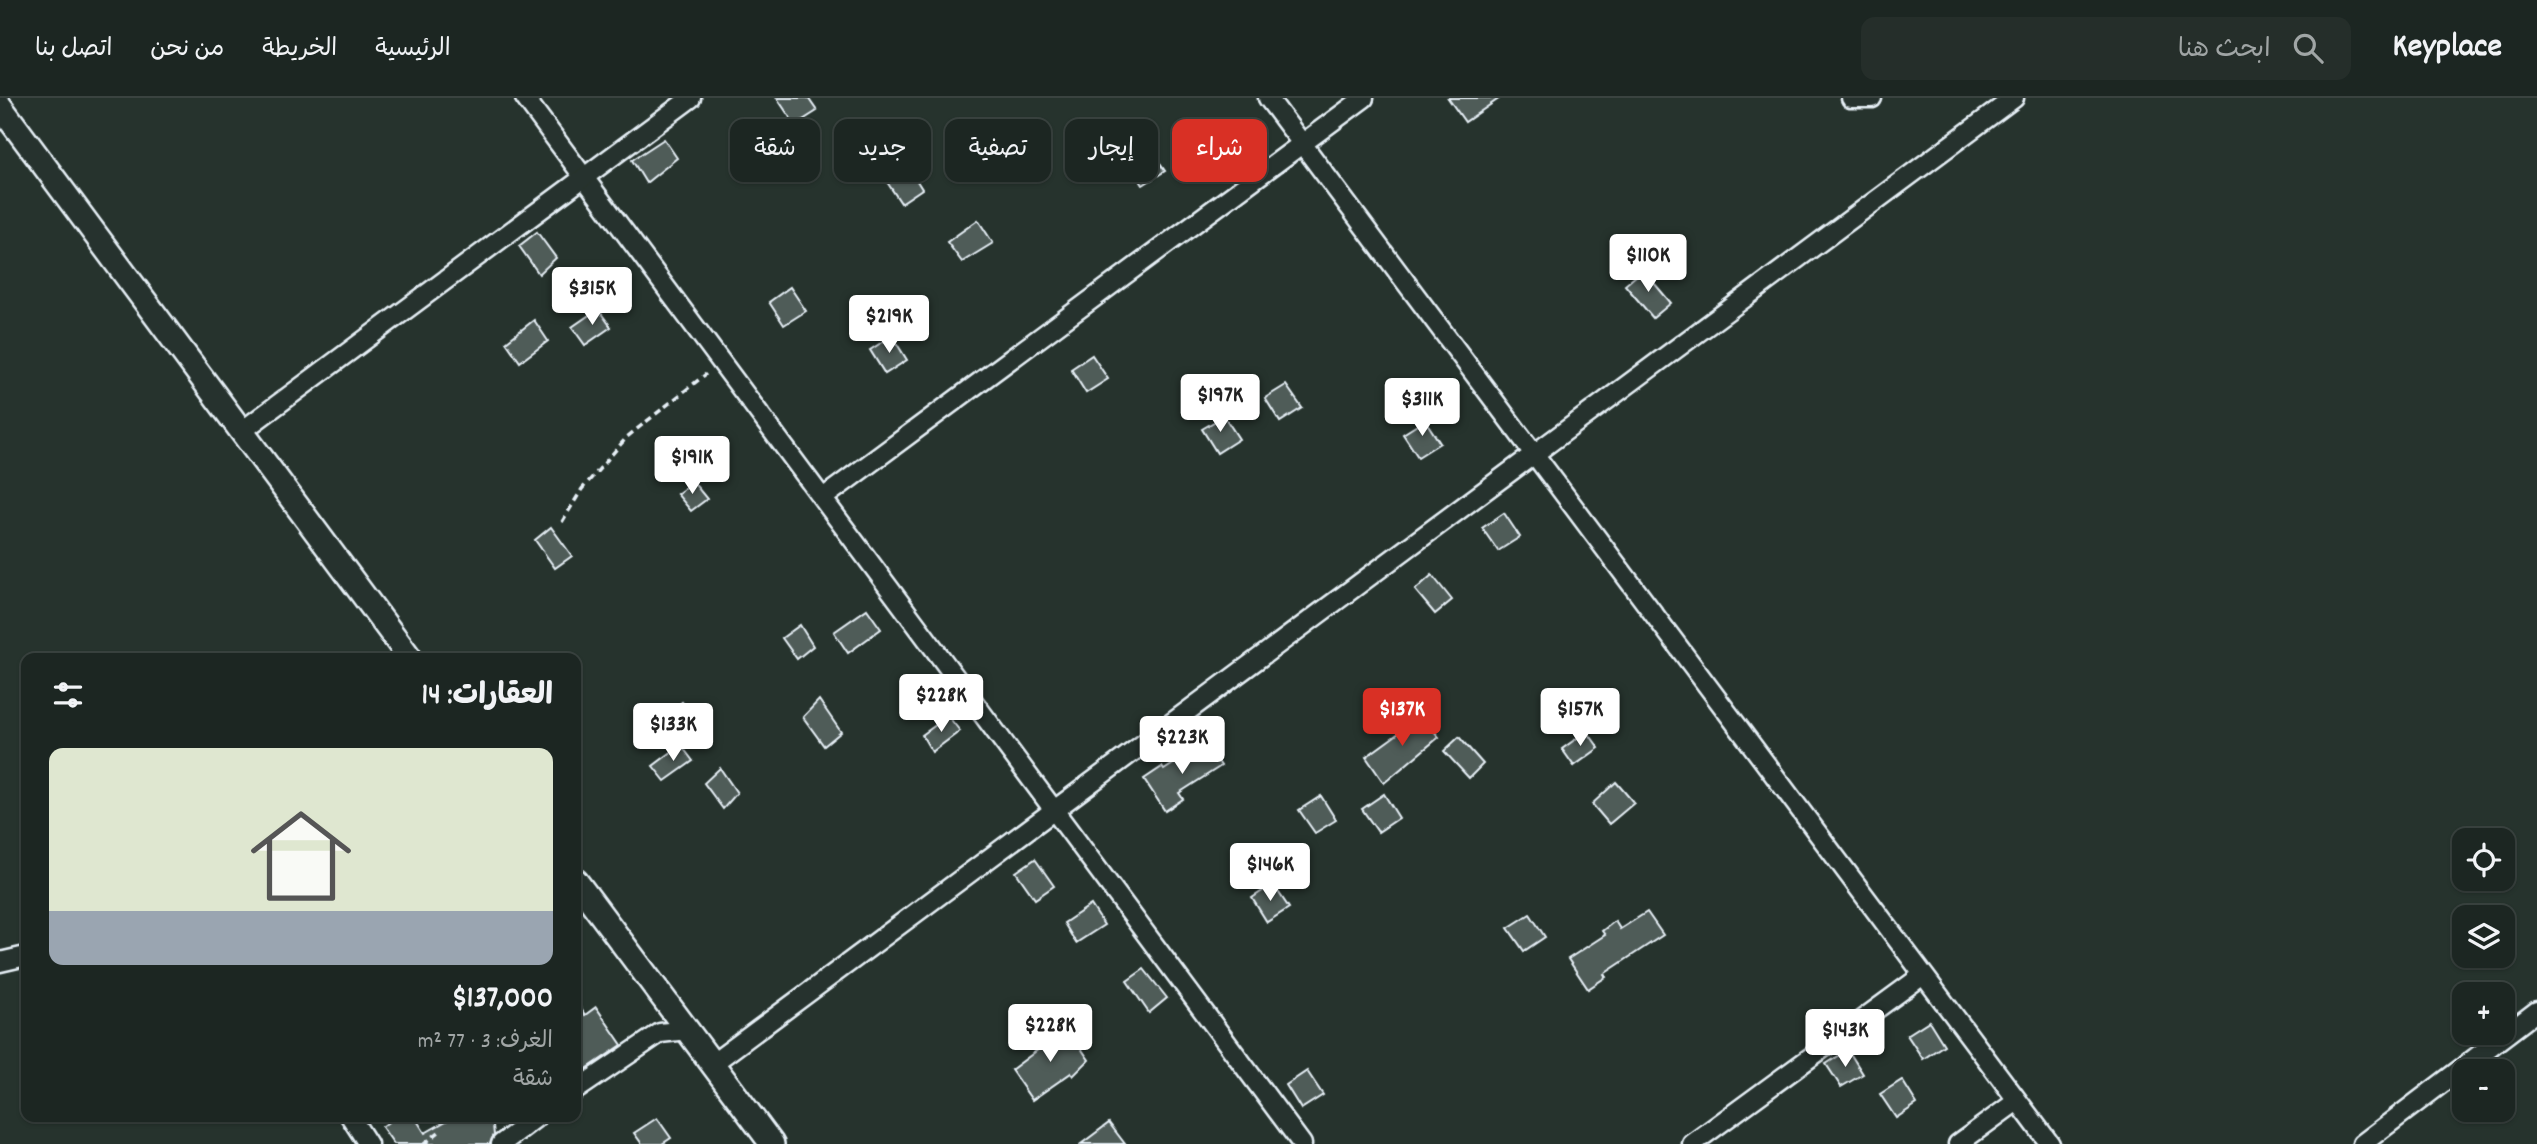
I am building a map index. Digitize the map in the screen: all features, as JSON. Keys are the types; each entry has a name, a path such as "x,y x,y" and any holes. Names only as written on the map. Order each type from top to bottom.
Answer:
{"street":[{"path":"526,98 1302,1144"},
{"path":"242,431 691,98"},
{"path":"1268,98 1532,455 2050,1144"},
{"path":"823,498 1364,98"},
{"path":"1851,98 1872,98"},
{"path":"712,1063 2014,98"},
{"path":"0,106 406,653"},
{"path":"581,888 772,1144"},
{"path":"0,962 21,957"},
{"path":"1692,1144 1923,975"},
{"path":"2362,1144 2537,1011"},
{"path":"581,1087 660,1033 687,1030"},
{"path":"1958,1144 2017,1101"},
{"path":"354,1122 368,1144"},
{"path":"500,1144 530,1122"}],"path":[{"path":"562,522 582,489 627,437 721,362"},
{"path":"424,1144 440,1131"}],"building":[{"path":"777,98 808,98 817,111 804,119 791,119"},
{"path":"1448,98 1500,98 1465,122"},
{"path":"664,139 677,158 646,183 632,160"},
{"path":"1158,161 1165,171 1158,175"},
{"path":"887,182 918,182 922,189 901,203"},
{"path":"978,220 993,243 962,262 947,242"},
{"path":"537,232 556,258 539,274 519,246"},
{"path":"1643,270 1671,303 1653,318 1625,285"},
{"path":"790,287 806,311 784,325 769,302"},
{"path":"598,309 611,327 585,345 572,327"},
{"path":"534,320 548,341 520,362 506,342"},
{"path":"892,336 907,360 885,374 870,350"},
{"path":"1092,355 1108,379 1086,393 1071,369"},
{"path":"1286,385 1302,408 1280,422 1265,398"},
{"path":"1224,416 1239,439 1217,453 1202,429"},
{"path":"1425,420 1440,443 1418,457 1403,434"},
{"path":"693,482 707,499 691,511 677,494"},
{"path":"1504,513 1520,537 1498,551 1482,528"},
{"path":"551,527 572,556 555,568 535,540"},
{"path":"1432,575 1452,600 1435,614 1415,590"},
{"path":"867,609 881,629 848,653 834,632"},
{"path":"800,625 813,646 797,659 782,638"},
{"path":"819,700 841,732 824,746 803,717"},
{"path":"682,702 697,720 691,724 692,728 681,736 666,715"},
{"path":"1419,713 1439,737 1384,783 1366,757 1403,730"},
{"path":"948,716 960,731 932,752 922,735"},
{"path":"1587,731 1599,748 1574,766 1562,749"},
{"path":"1459,737 1483,764 1469,778 1444,751"},
{"path":"1206,743 1221,766 1179,793 1183,799 1165,811 1144,779 1162,767 1164,770"},
{"path":"681,745 693,761 665,781 653,766"},
{"path":"720,768 737,793 723,809 704,783"},
{"path":"1616,782 1634,803 1609,824 1592,804"},
{"path":"1384,794 1399,818 1378,832 1362,809"},
{"path":"1321,796 1336,820 1315,833 1299,810"},
{"path":"1035,859 1054,886 1035,899 1016,872"},
{"path":"1273,884 1289,908 1267,922 1252,898"},
{"path":"1091,905 1104,925 1076,943 1064,923"},
{"path":"1647,912 1663,935 1604,974 1606,977 1588,989 1568,959 1605,935 1602,931 1615,921 1620,929"},
{"path":"1530,914 1545,937 1524,951 1508,928"},
{"path":"1144,969 1167,998 1149,1013 1127,981"},
{"path":"596,1007 622,1045 581,1073 581,1009 585,1015"},
{"path":"1929,1021 1944,1045 1923,1059 1907,1035"},
{"path":"1067,1028 1089,1060 1073,1076 1071,1073 1032,1100 1011,1070"},
{"path":"1848,1050 1863,1074 1841,1087 1826,1064"},
{"path":"1307,1071 1323,1095 1301,1109 1286,1085"},
{"path":"1902,1080 1917,1104 1896,1118 1880,1094"},
{"path":"657,1118 671,1138 662,1144 642,1144 634,1133"},
{"path":"388,1122 418,1122 425,1133 444,1122 493,1122 494,1135 490,1144 394,1144 382,1127"},
{"path":"1109,1123 1125,1144 1081,1144"}]}
